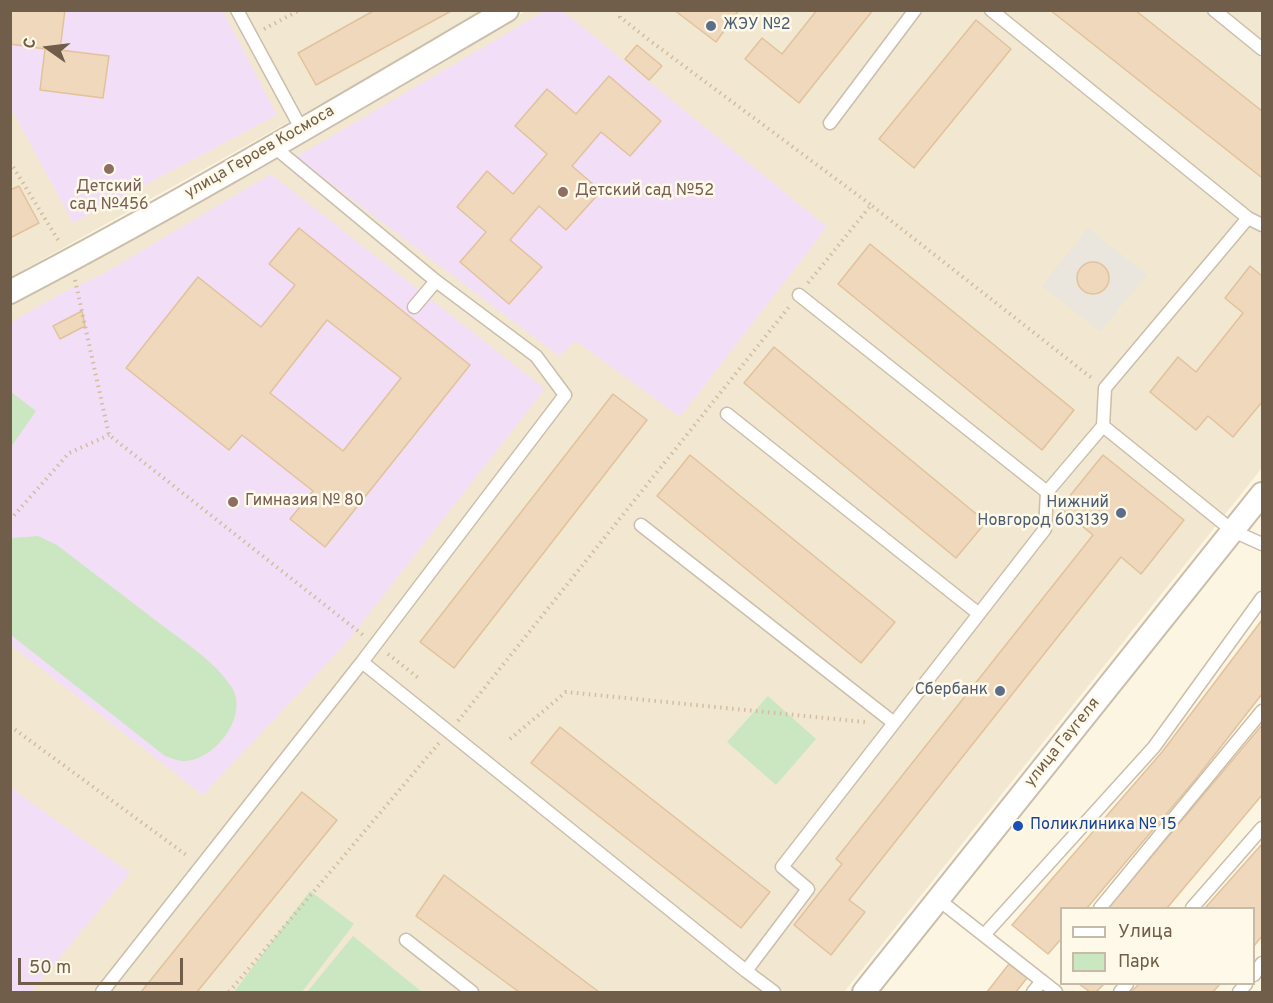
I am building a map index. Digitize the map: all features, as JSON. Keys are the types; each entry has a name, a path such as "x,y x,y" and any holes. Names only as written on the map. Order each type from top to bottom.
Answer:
{"street":[{"name":"улица Героев Космоса","path":"10,292 71,261 302,130 507,10"},
{"name":"улица Гаугеля","path":"864,993 1263,494"}],"lane":[{"path":"237,10 302,130"},
{"path":"830,123 915,10"},
{"path":"991,10 1248,218 1262,225"},
{"path":"1214,10 1263,49"},
{"path":"102,993 362,662 565,395 536,356 436,281 273,146"},
{"path":"746,971 808,889 782,867 1045,529 1047,492 1103,426 1105,388 1248,218"},
{"path":"414,307 436,281"},
{"path":"799,295 1047,492"},
{"path":"727,414 979,614"},
{"path":"1103,426 1233,531 1263,544"},
{"path":"641,525 894,723"},
{"path":"984,935 1154,747 1263,598"},
{"path":"362,662 774,993"},
{"path":"1102,907 1263,711"},
{"path":"1194,907 1263,828"},
{"path":"939,900 1056,993"},
{"path":"406,940 472,993"},
{"path":"1033,993 1042,981"}],"path":[{"path":"250,36 300,10"},
{"path":"620,10 620,17 649,40 871,205"},
{"path":"10,162 71,261 109,435 421,680"},
{"path":"10,520 69,453 109,435"},
{"path":"510,739 566,692 894,723"},
{"path":"10,726 201,866"}],"shaded area":[{"name":"Детский сад №456","path":"10,11 223,11 277,115 73,223 11,108"},
{"name":"Детский сад №456","path":"11,11 487,11 11,277"},
{"path":"526,11 1262,11 1262,468 844,992 11,992 10,301"},
{"name":"Детский сад №52","path":"545,11 563,11 827,227 680,417 576,341 559,356 296,157"},
{"name":"Гимназия № 80","path":"271,174 545,389 346,643 203,795 11,645 10,323 64,292 101,275"},
{"path":"1088,228 1147,275 1100,331 1042,286"},
{"path":"11,788 130,873 31,992 11,992"}],"green space":[{"path":"11,392 36,411 11,447"},
{"path":"38,536 57,545 200,653 224,677 236,697 236,709 227,733 209,752 187,761 165,756 11,635 11,538"},
{"path":"768,696 816,739 776,785 727,742"},
{"path":"310,891 354,924 302,992 234,992"},
{"path":"353,936 422,992 307,992"}],"building":[{"path":"10,10 65,10 60,50 109,56 103,98 40,90 45,49 10,44"},
{"path":"375,10 453,10 316,85 298,53"},
{"name":"ЖЭУ №2","path":"674,10 739,10 716,42"},
{"path":"817,10 873,10 799,103 745,59 762,38 782,54"},
{"path":"1050,10 1135,10 1262,111 1261,177"},
{"path":"976,20 1011,49 914,168 879,139"},
{"path":"637,45 662,66 649,80 625,59"},
{"path":"609,76 661,121 630,156 601,132 572,166 601,191 566,230 539,206 510,240 542,267 509,304 460,262 486,232 457,207 487,171 513,194 547,154 515,126 547,89 576,114"},
{"path":"19,186 39,223 10,238 10,190"},
{"path":"299,228 470,365 325,547 290,519 313,491 242,435 229,450 126,368 198,277 261,327 295,285 269,264","holes":["327,320 401,378 343,451 270,393"]},
{"path":"870,244 1074,410 1042,450 838,284"},
{"path":"1093,262 1105,266 1109,278 1105,290 1093,294 1081,290 1077,278 1081,266"},
{"path":"1250,266 1262,276 1262,402 1233,437 1208,416 1196,430 1150,392 1178,357 1196,372 1243,313 1225,298"},
{"path":"82,311 85,326 60,339 53,326"},
{"path":"774,347 986,522 956,558 744,383"},
{"path":"613,394 647,420 454,668 420,642"},
{"path":"690,455 895,622 861,663 657,496"},
{"path":"1103,455 1184,520 1141,574 1121,557 849,900 865,912 831,955 794,925 842,864 836,859 1093,535 1060,508"},
{"path":"1262,620 1262,694 1195,780 1088,907 1060,907 1060,940 1048,954 1012,925 1162,752"},
{"path":"1262,725 1262,795 1168,907 1109,907"},
{"path":"560,727 770,892 741,928 531,763"},
{"path":"302,792 337,820 197,992 141,992"},
{"path":"1262,844 1262,936 1255,945 1255,907 1206,907"},
{"path":"444,875 599,992 519,992 416,916"},
{"path":"1009,964 1027,978 1016,992 987,992"},
{"path":"1080,985 1103,985 1096,992 1090,992"},
{"path":"1138,985 1219,985 1213,992 1131,992"}],"place":[{"name":"ЖЭУ №2","path":"711,26"},
{"name":"Детский сад №456","path":"109,169"},
{"name":"Детский сад №52","path":"563,192"},
{"name":"Гимназия № 80","path":"233,502"},
{"name":"Нижний Новгород 603139","path":"1121,513"},
{"name":"Сбербанк","path":"1000,691"},
{"name":"Поликлиника № 15","path":"1018,826"}]}
